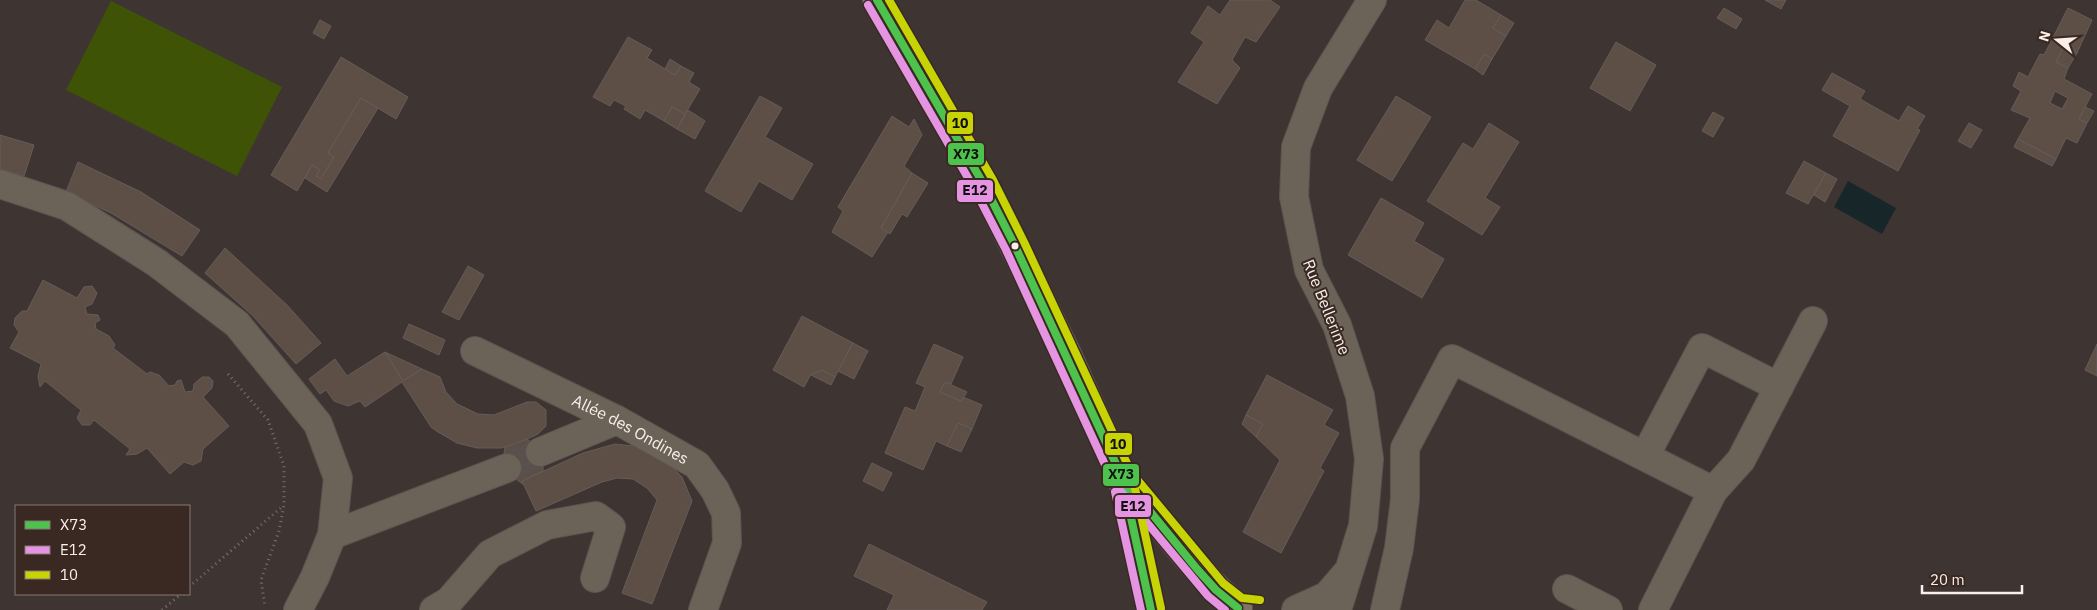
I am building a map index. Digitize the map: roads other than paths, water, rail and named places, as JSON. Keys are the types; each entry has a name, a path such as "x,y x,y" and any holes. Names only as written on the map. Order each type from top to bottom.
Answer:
{"main road":[{"path":"877,0 979,177 1015,246 1122,477 1151,610"},
{"path":"1122,477 1197,569 1216,590 1239,609"}],"street":[{"name":"Rue Bellerime","path":"1337,610 1363,526 1369,459 1360,396 1337,325 1309,270 1294,197 1296,146 1318,88 1372,0"},
{"path":"0,184 67,206 157,263 237,324 318,424 338,478 332,536 316,577 299,610"},
{"path":"1653,610 1713,491 1741,460 1813,322"},
{"path":"1645,456 1702,348 1779,387"},
{"name":"Allée des Ondines","path":"476,351 617,420 697,465 715,490 726,513 727,544 703,610"},
{"path":"1386,610 1399,548 1404,499 1405,448 1452,359 1713,491"},
{"path":"540,452 617,420"},
{"path":"332,536 507,468"},
{"path":"434,610 449,601 490,554 547,524 596,516 611,528 595,578"},
{"name":"Rue Bellerime","path":"1296,610 1327,596 1349,570"},
{"path":"1567,589 1608,610"}],"tunnel":[{"path":"507,468 540,452"}]}
